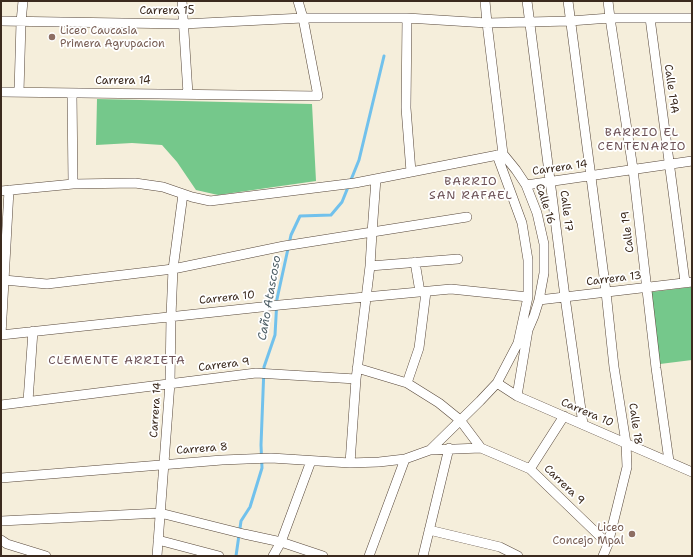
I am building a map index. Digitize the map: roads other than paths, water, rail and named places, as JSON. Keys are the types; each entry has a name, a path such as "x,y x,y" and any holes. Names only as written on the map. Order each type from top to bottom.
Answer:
{"street":[{"path":"19,92 23,1"},
{"path":"182,1 188,94"},
{"path":"298,1 303,18"},
{"path":"430,450 497,383 518,343 528,297 528,260 522,223 500,155 485,1"},
{"name":"Calle 17","path":"527,1 565,297 584,424"},
{"name":"Calle 18","path":"568,1 606,292 614,367 626,443 627,467 608,544 603,556"},
{"name":"Calle 19","path":"608,1 633,169 669,462"},
{"name":"Carrera 15","path":"1,21 183,24 303,18 407,18 487,23 570,21 610,18 692,18"},
{"name":"Carrera 14","path":"1,92 318,96 303,18"},
{"path":"407,18 406,108 411,172"},
{"name":"Calle 19A","path":"650,18 669,164 689,282"},
{"path":"72,93 73,184"},
{"path":"1,335 4,280 5,190 73,184 135,183 163,187 192,197 210,201 350,184 500,155"},
{"name":"Calle 16","path":"500,155 516,170 526,184 537,213 544,244 544,274 539,300 528,330 517,396"},
{"name":"Carrera 14","path":"526,184 692,161"},
{"path":"350,463 356,379 370,266 376,179"},
{"name":"Carrera 14","path":"157,556 170,383 173,269 184,194"},
{"path":"4,280 47,284 173,269 288,246 467,217"},
{"path":"370,266 458,259"},
{"path":"407,383 419,348 423,292 415,262"},
{"name":"Carrera 13","path":"539,300 689,282"},
{"name":"Carrera 10","path":"1,335 277,305 451,289 528,297"},
{"path":"28,401 34,331"},
{"name":"Carrera 9","path":"358,368 407,383 439,403 460,420 481,448 530,469 608,544"},
{"name":"Carrera 9","path":"1,405 256,373 356,379"},
{"name":"Carrera 10","path":"497,383 517,396 692,472"},
{"path":"530,469 564,416"},
{"path":"430,450 448,448 481,448"},
{"path":"423,556 448,448"},
{"name":"Carrera 8","path":"1,478 222,460 271,458 350,463 379,462 405,459 430,450"},
{"path":"369,556 405,459"},
{"path":"273,556 281,542 311,461"},
{"path":"1,521 160,513 281,542 312,555 323,556"},
{"path":"429,530 500,547 518,556"},
{"path":"1,540 7,544 46,556"},
{"path":"158,540 219,556"}],"waterway":[{"name":"Caño Atascoso","path":"236,556 241,521 250,507 262,468 261,445 264,367 275,335 277,299 291,235 300,216 331,215 342,202 359,160 384,56"}],"place":[{"name":"Liceo Caucasia Primera Agrupacion","path":"52,37"},
{"name":"Liceo Concejo Mpal","path":"632,534"}],"district":[{"name":"BARRIO EL CENTENARIO","path":"642,140"},
{"name":"BARRIO SAN RAFAEL","path":"471,189"},
{"name":"CLEMENTE ARRIETA","path":"117,361"}]}
